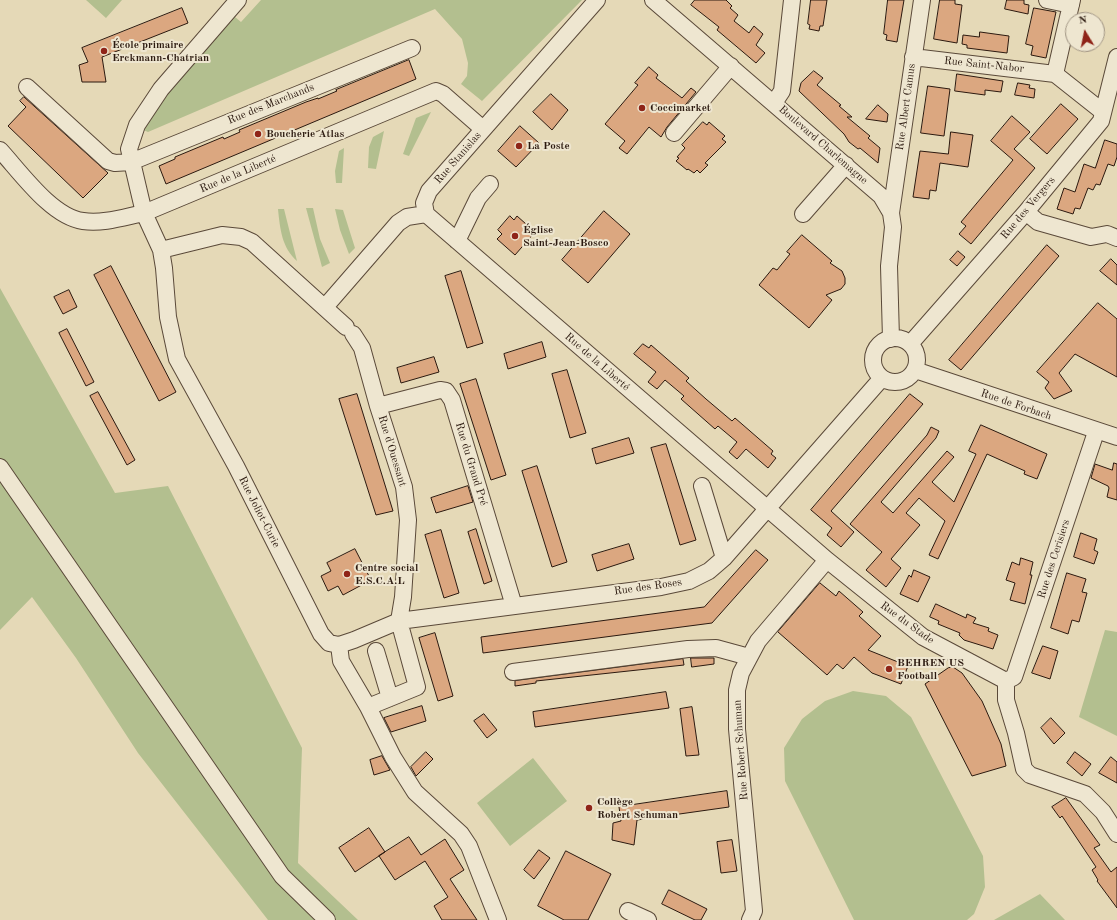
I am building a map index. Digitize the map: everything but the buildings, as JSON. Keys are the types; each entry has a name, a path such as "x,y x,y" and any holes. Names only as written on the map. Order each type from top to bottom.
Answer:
{"street":[{"name":"Rue Joliot-Curie","path":"238,0 180,65 143,114 130,142 129,149 131,162 144,213 161,250 168,317 177,358 236,466 322,634 330,643 339,645"},
{"name":"Rue Stanislas","path":"426,214 424,204 429,191 597,0"},
{"name":"Boulevard Charlemagne","path":"653,0 881,196 891,213 893,227 889,266 891,339"},
{"path":"774,103 782,91 792,0"},
{"name":"Rue Albert Camus","path":"891,213 922,0"},
{"path":"1047,0 1072,2 1055,74 1103,112"},
{"name":"Rue des Marchands","path":"131,162 412,48"},
{"name":"Rue Saint-Nabor","path":"913,57 1055,74"},
{"name":"Rue des Vergers","path":"910,344 1026,212 1101,121 1117,57"},
{"path":"674,133 731,66"},
{"path":"27,87 108,161 115,163 131,162"},
{"name":"Rue de la Liberté","path":"0,150 55,210 69,218 99,222 144,213 436,91 443,94 483,129"},
{"path":"803,214 846,165"},
{"path":"457,241 478,198 490,184"},
{"path":"1026,212 1038,222 1091,237 1107,234 1117,238"},
{"path":"325,307 398,223 407,217 426,214"},
{"name":"Rue de la Liberté","path":"426,214 769,509"},
{"name":"Rue d'Ouessant","path":"161,250 222,235 241,237 252,242 350,331 362,348 378,406 404,487 408,520 403,597 398,621"},
{"path":"891,339 902,339 910,344 916,354 917,362 915,370 909,377 902,381 892,382 882,378 876,370 874,358 876,351 882,343 891,339"},
{"name":"Rue de Forbach","path":"915,370 1096,432 1117,437"},
{"name":"Rue des Roses","path":"339,645 398,621 661,587 689,581 709,571 724,558 769,509 882,378"},
{"name":"Rue du Grand Pré","path":"378,406 440,390 446,391 452,400 514,606"},
{"name":"Rue des Cerisiers","path":"1006,681 1014,676 1096,432"},
{"path":"0,467 282,876 327,920"},
{"path":"702,486 724,558"},
{"name":"Rue du Stade","path":"769,509 826,560 923,637 1006,681"},
{"name":"Rue Robert Schuman","path":"750,920 754,911 736,708 737,690 742,673 758,641 826,560"},
{"path":"368,707 417,688 398,621"},
{"path":"339,645 341,660 368,707 393,757 414,792 461,834 469,846 498,920"},
{"path":"513,672 688,648 716,648 749,657"},
{"path":"376,651 390,698"},
{"path":"1006,681 1006,700 1016,733 1024,769 1030,775 1085,794 1103,812 1117,834"},
{"path":"628,911 648,920"}],"green space":[{"path":"86,0 122,0 106,18"},
{"path":"261,0 582,0 482,101 461,84 467,76 468,63 462,39 435,9 148,132 141,129 155,103 235,17 241,22"},
{"path":"431,112 409,156 403,154 416,118"},
{"path":"384,131 376,169 368,168 369,147 373,137"},
{"path":"344,148 342,183 336,183 335,171 339,151"},
{"path":"306,208 313,208 320,239 330,263 322,267"},
{"path":"278,209 284,209 297,261 288,250 283,238"},
{"path":"335,209 343,210 355,248 349,254 340,230"},
{"path":"0,288 115,493 168,486 302,748 298,863 358,920 268,920 138,753 76,658 32,597 0,630"},
{"path":"1105,630 1117,632 1117,736 1079,717"},
{"path":"853,691 886,696 911,717 983,856 985,887 974,914 967,920 854,920 785,781 784,748 802,719 825,701"},
{"path":"533,758 567,801 510,846 477,803"},
{"path":"1040,894 1065,920 994,920"}],"place":[{"name":"École primaire Erckmann-Chatrian","path":"104,51"},
{"name":"Coccimarket","path":"642,108"},
{"name":"Boucherie Atlas","path":"258,134"},
{"name":"La Poste","path":"519,146"},
{"name":"Église Saint-Jean-Bosco","path":"515,236"},
{"name":"Centre social E.S.C.A.L","path":"347,574"},
{"name":"BEHREN US Football","path":"889,669"},
{"name":"Collège Robert Schuman","path":"589,808"}]}
